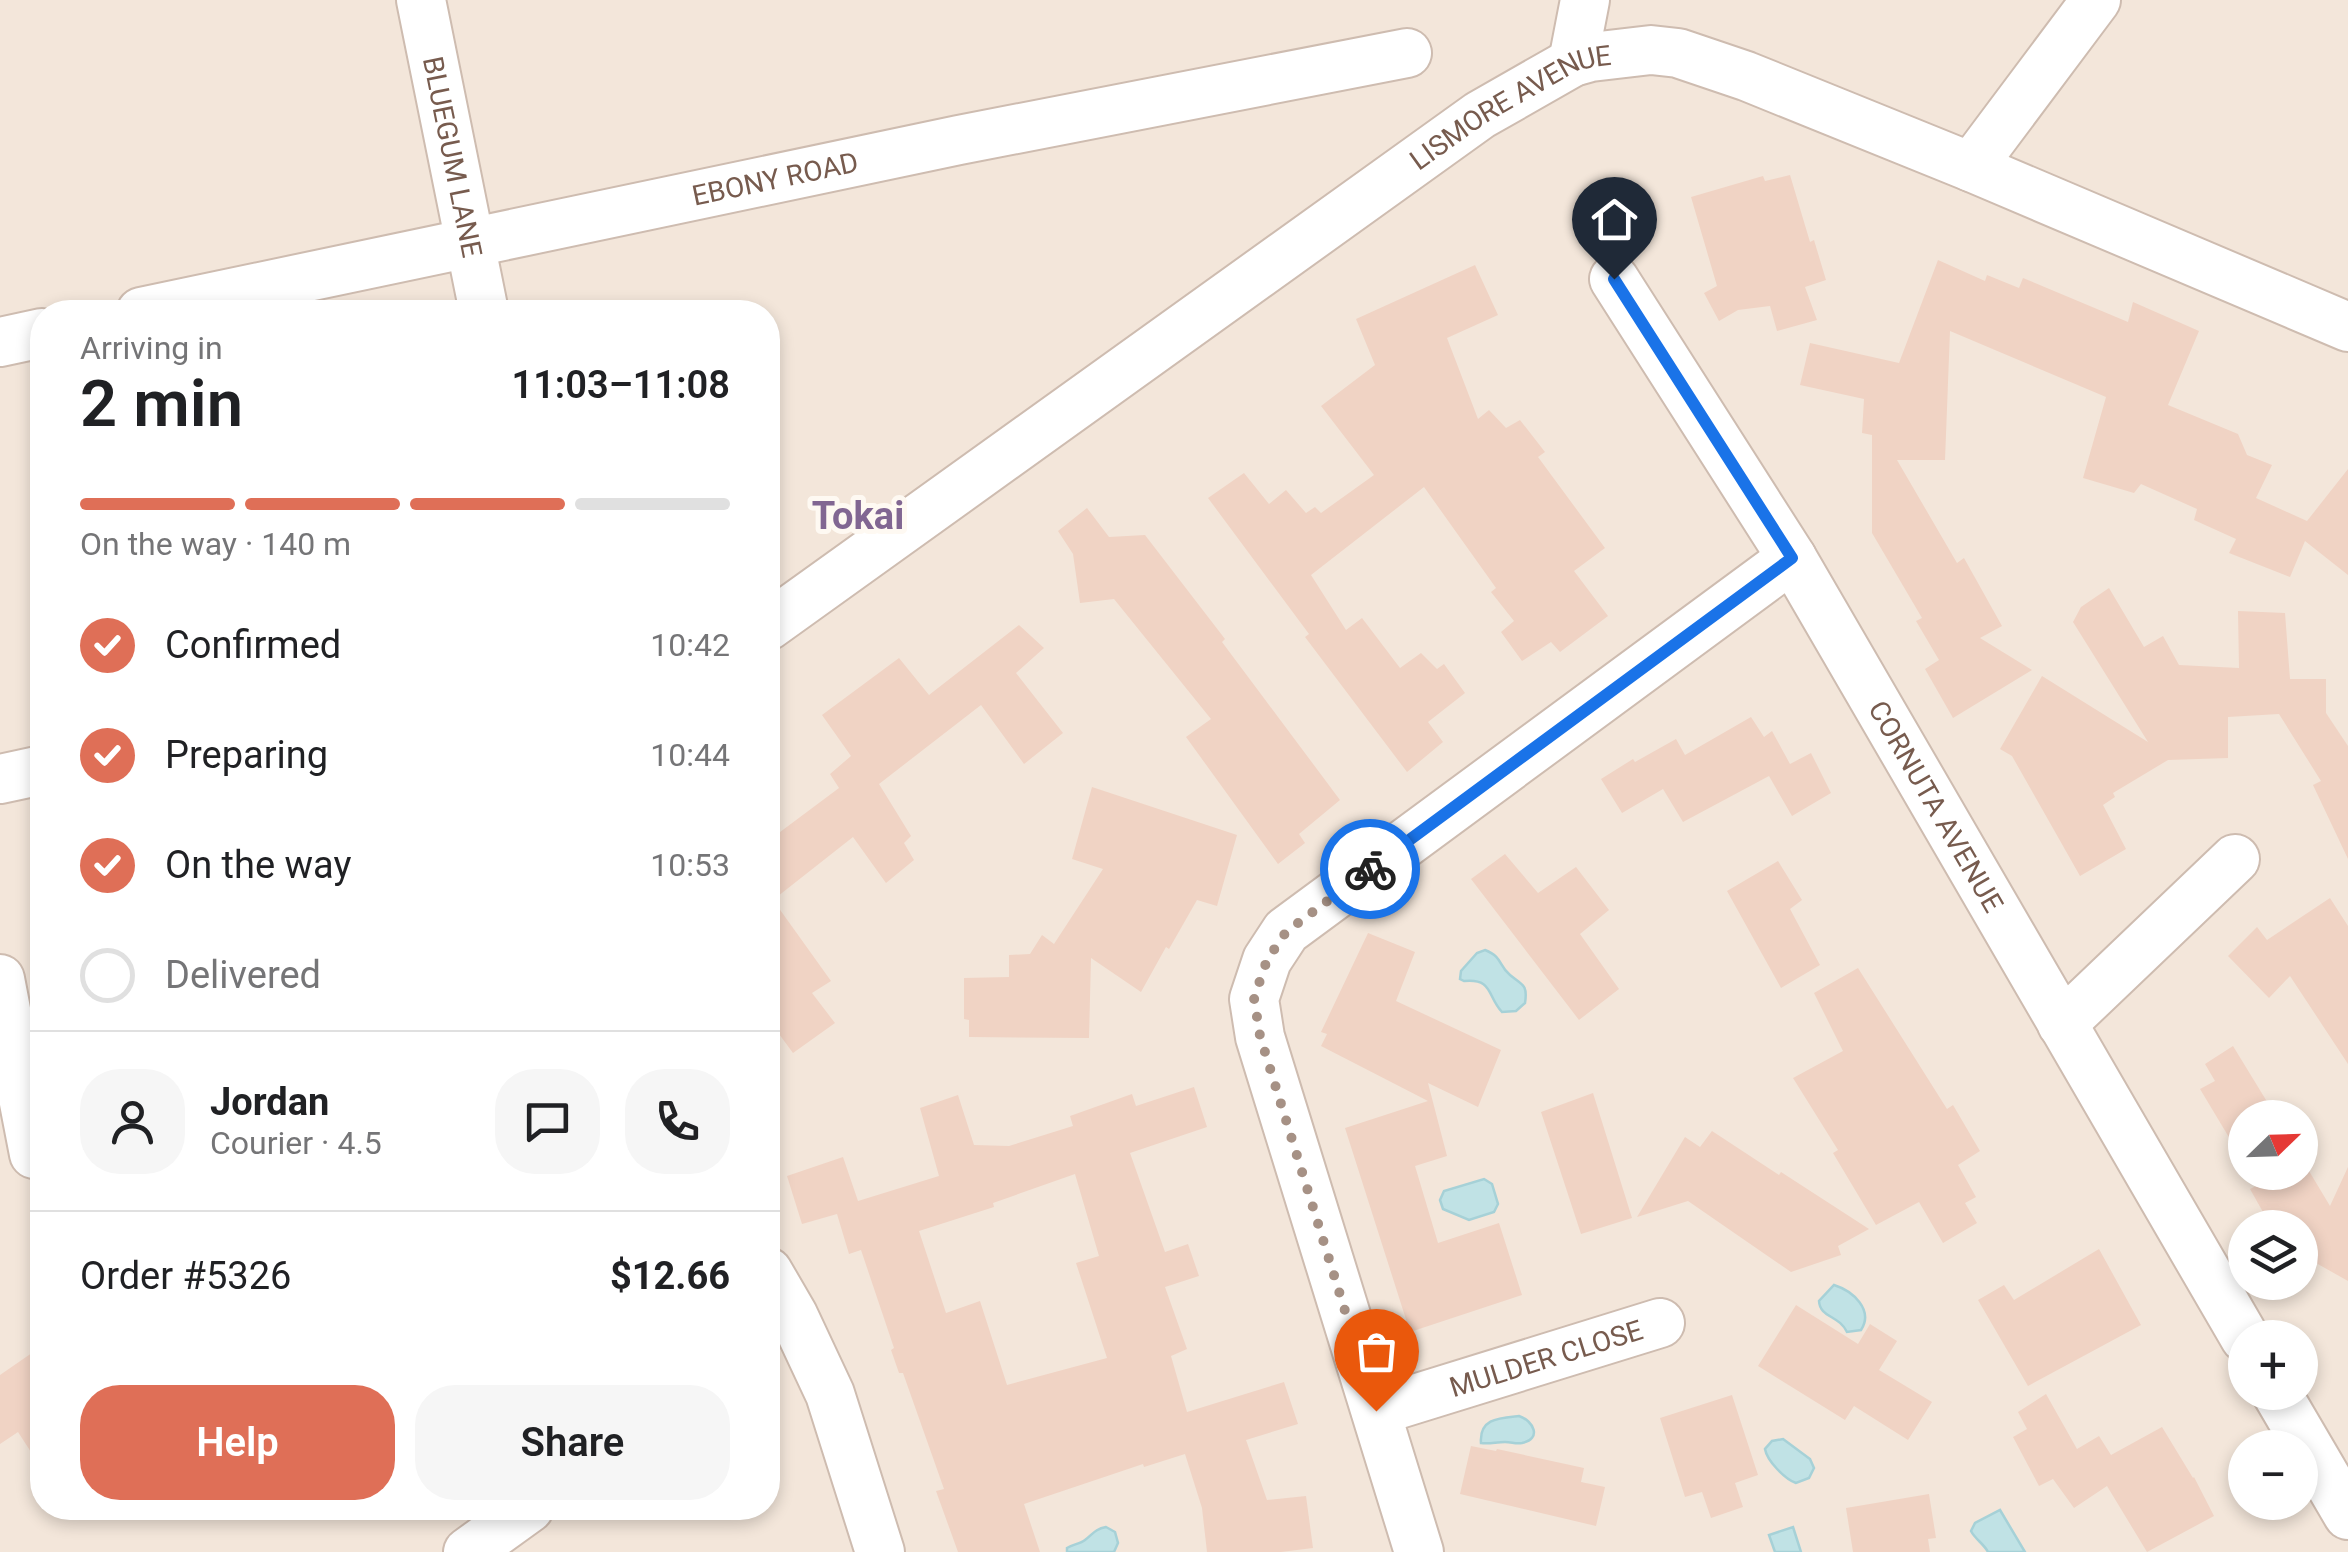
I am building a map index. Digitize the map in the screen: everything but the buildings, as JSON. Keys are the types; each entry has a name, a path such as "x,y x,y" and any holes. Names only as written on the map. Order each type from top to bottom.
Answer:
{"street":[{"name":"BLUEGUM LANE","path":"421,0 481,300"},
{"path":"1573,62 1585,0"},
{"path":"1970,167 2096,0"},
{"name":"LISMORE AVENUE","path":"780,617 1480,115 1573,62 1591,58 1651,50 1678,53 1746,76 2348,327"},
{"name":"EBONY ROAD","path":"199,300 959,140 1408,53"},
{"name":"CORNUTA AVENUE","path":"1614,279 1792,558 2235,1320"},
{"path":"0,342 30,336"},
{"path":"1419,1552 1260,1036 1254,998 1267,960 1286,932 1792,558"},
{"path":"0,779 30,773"},
{"path":"2062,1024 2234,860"},
{"path":"0,979 26,1161"},
{"name":"MULDER CLOSE","path":"1376,1411 1660,1323"},
{"path":"780,1325 830,1394 880,1552"},
{"path":"2286,1410 2348,1516"},
{"path":"468,1552 512,1520"}],"shaded area":[{"path":"0,0 2348,0 2348,1552 0,1552"}],"water":[{"path":"1485,950 1495,955 1525,988 1525,1003 1516,1011 1502,1012 1485,985 1460,979 1461,971 1477,953"},
{"path":"1484,1179 1492,1184 1498,1204 1494,1212 1469,1220 1443,1209 1440,1200 1444,1191"},
{"path":"1834,1285 1860,1302 1865,1315 1861,1330 1847,1332 1820,1307 1819,1301"},
{"path":"1519,1416 1534,1430 1528,1441 1481,1443 1487,1424"},
{"path":"1783,1439 1810,1459 1814,1468 1809,1478 1796,1483 1769,1459 1765,1449 1772,1441"},
{"path":"2000,1510 2025,1552 1988,1552 1971,1531 1975,1523"},
{"path":"1106,1527 1115,1532 1118,1543 1114,1552 1067,1552 1067,1548"},
{"path":"1793,1527 1801,1552 1775,1552 1769,1535"}],"way so far":[{"path":"1370,869 1286,932 1267,960 1254,998 1260,1036 1376,1411"}],"district":[{"name":"Tokai","path":"858,516"}],"route":[{"path":"1370,869 1792,558 1614,279"}]}
